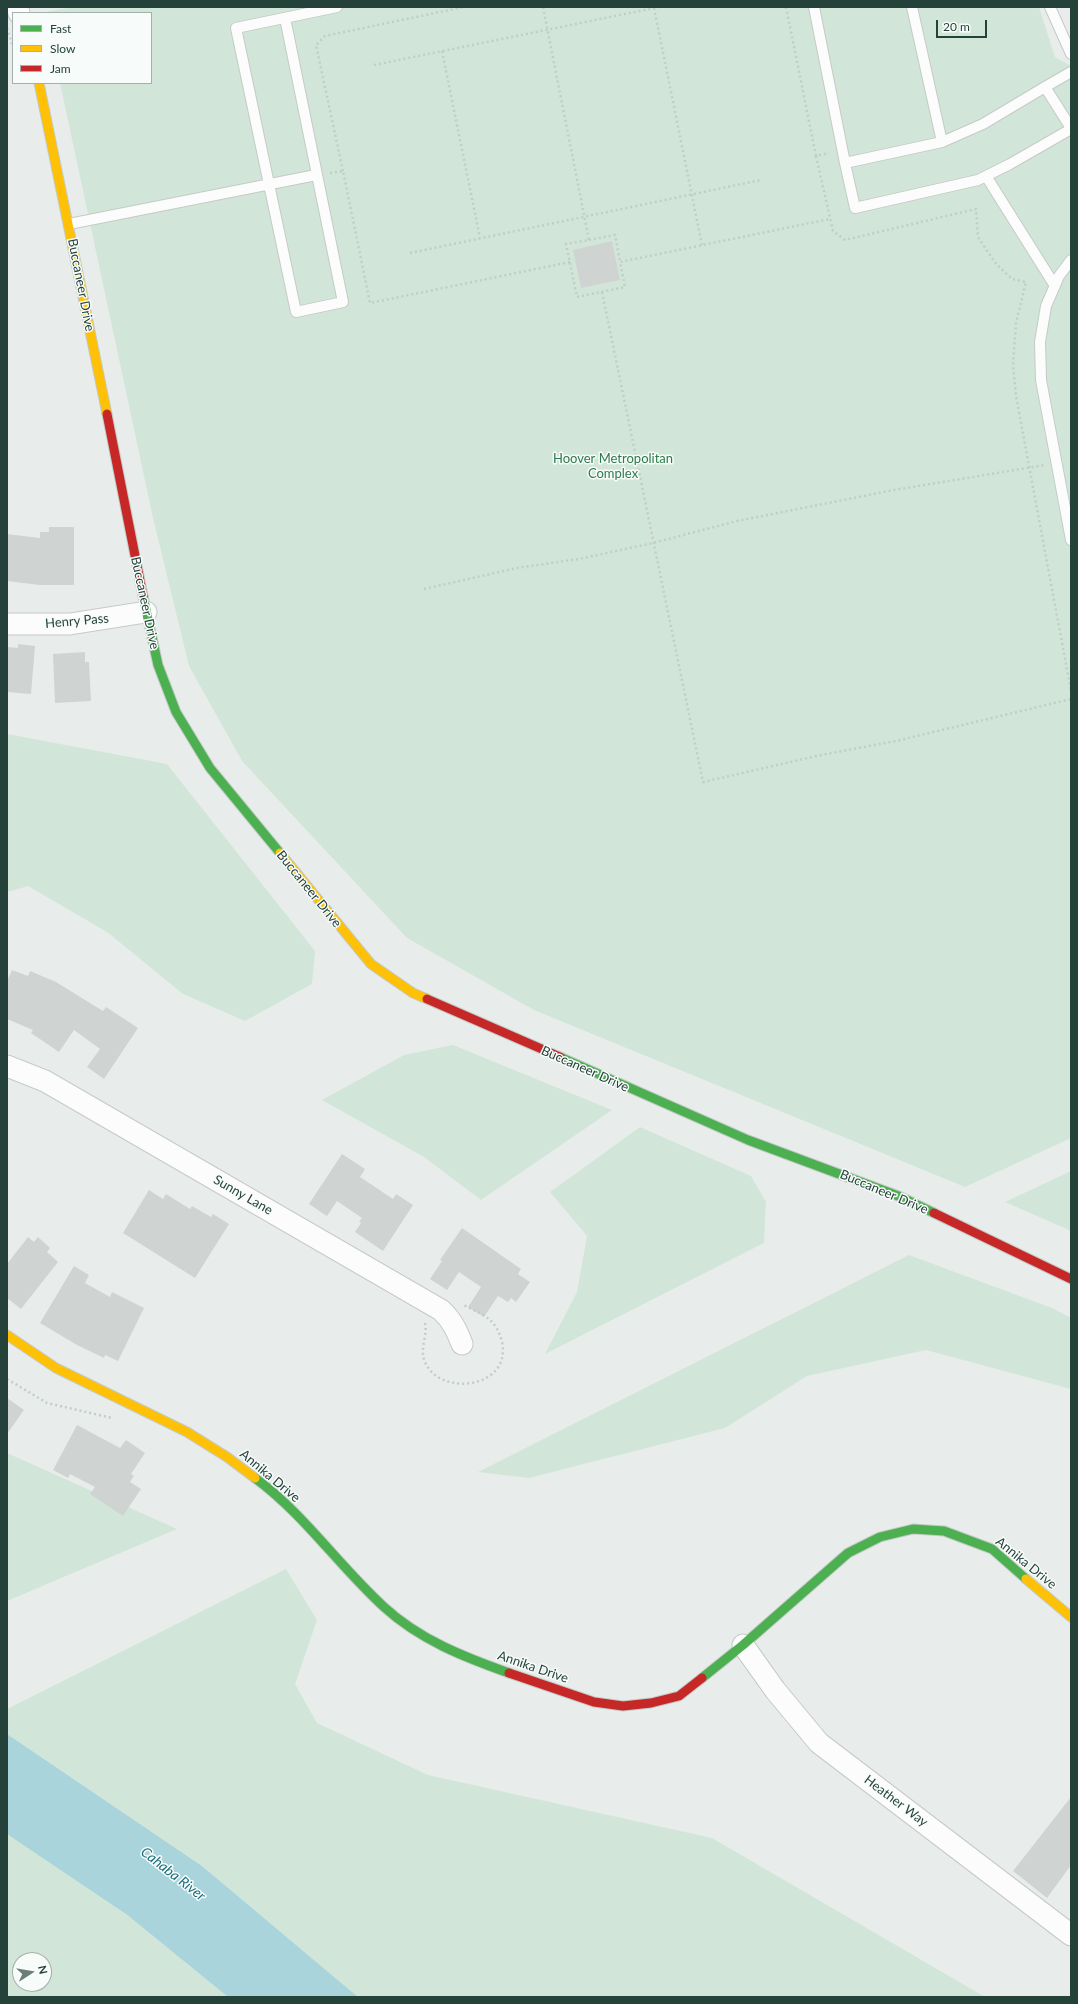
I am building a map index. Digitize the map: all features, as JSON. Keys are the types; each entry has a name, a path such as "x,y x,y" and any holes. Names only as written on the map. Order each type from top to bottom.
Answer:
{"street":[{"name":"Buccaneer Drive","path":"39,84 158,665 176,712 210,768 371,964 413,992 742,1137 901,1197 1071,1279"},
{"name":"Henry Pass","path":"7,624 70,624 146,612"},
{"name":"Sunny Lane","path":"7,1066 45,1081 441,1310 449,1317 456,1328 462,1344"},
{"name":"Annika Drive","path":"7,1334 56,1368 187,1432 227,1457 265,1485 304,1522 384,1607 424,1637 462,1656 594,1702 623,1706 651,1703 679,1696 743,1645 848,1553 880,1538 913,1528 944,1531 992,1549 1071,1617"},
{"name":"Heather Way","path":"743,1645 775,1690 819,1743 1071,1935"}],"lane":[{"path":"285,18 343,302 296,312 236,28 337,7"},
{"path":"814,7 855,208 978,180 1071,128 1045,87"},
{"path":"912,7 942,142"},
{"path":"1050,7 1071,54"},
{"path":"845,163 942,142 982,124 1071,72"},
{"path":"69,224 316,175"},
{"path":"986,176 1055,286"},
{"path":"1071,260 1059,276 1046,306 1040,342 1041,380 1071,540"}],"path":[{"path":"343,171 316,45 324,36 464,7"},
{"path":"543,7 589,240"},
{"path":"374,65 659,7"},
{"path":"786,7 832,231 845,240 976,209 978,237 996,264 1012,279 1026,282 1016,323 1014,364 1016,396 1071,691"},
{"path":"654,8 702,245"},
{"path":"7,26 12,44"},
{"path":"442,51 480,238"},
{"path":"816,156 842,150"},
{"path":"410,253 761,180"},
{"path":"620,262 830,219"},
{"path":"615,235 620,262 625,287 577,297 566,244 615,235"},
{"path":"602,292 703,782 821,755 896,741 1071,699"},
{"path":"424,589 517,568 579,559 653,543 745,519 894,490 1056,463"}],"green space":[{"name":"Hoover Metropolitan Complex","path":"74,7 1039,7 1055,57 1071,66 1071,1138 965,1187 534,1010 407,938 242,761 189,666 153,518 60,84 152,84 152,12 45,12"},
{"path":"7,734 167,764 315,951 312,984 245,1021 183,994 107,932 28,886 7,892"},
{"path":"453,1045 612,1110 481,1200 424,1157 322,1100 404,1055"},
{"path":"640,1127 751,1176 766,1202 764,1243 545,1354 577,1292 587,1236 550,1192"},
{"path":"1071,1171 1071,1231 1005,1202"},
{"path":"909,1255 1052,1308 1071,1318 1071,1389 926,1350 807,1376 725,1428 529,1478 478,1472"},
{"path":"7,1453 177,1529 7,1601"},
{"path":"286,1569 317,1620 295,1684 317,1723 428,1775 712,1838 985,1997 358,1997 202,1866 7,1734 7,1709"},
{"path":"7,1823 126,1914 228,1997 7,1997"}],"water":[{"name":"Cahaba River","path":"7,1734 202,1866 358,1997 228,1997 126,1914 7,1834"}],"building":[{"path":"612,241 620,280 581,288 573,250"},
{"path":"49,527 74,527 74,585 40,585 7,581 7,534 40,538 40,532 49,532"},
{"path":"18,644 35,646 31,694 7,692 7,647 18,648"},
{"path":"85,652 85,662 89,662 91,701 55,703 53,654"},
{"path":"12,970 28,976 30,971 56,982 103,1011 106,1007 138,1028 104,1079 87,1067 100,1049 74,1030 59,1052 31,1033 33,1030 7,1019 7,981"},
{"path":"342,1154 365,1169 360,1177 393,1199 396,1194 413,1205 383,1251 355,1232 361,1223 359,1222 362,1218 337,1201 327,1216 309,1204"},
{"path":"149,1190 163,1199 166,1194 190,1209 192,1206 211,1217 213,1214 229,1224 195,1278 123,1233"},
{"path":"462,1228 521,1269 518,1274 530,1282 516,1302 511,1298 508,1302 498,1296 484,1317 468,1307 481,1287 459,1272 447,1290 430,1279 442,1261 440,1260"},
{"path":"28,1237 34,1242 38,1237 50,1248 47,1252 58,1262 21,1309 7,1298 7,1264"},
{"path":"74,1266 89,1275 85,1283 110,1297 112,1292 144,1308 118,1361 105,1355 104,1358 77,1345 40,1323"},
{"path":"7,1398 24,1410 7,1434"},
{"path":"77,1425 120,1448 126,1440 145,1453 131,1474 134,1476 130,1482 141,1489 123,1516 90,1494 95,1487 70,1474 68,1478 53,1470"},
{"path":"1071,1797 1071,1865 1047,1898 1013,1871"}],"traffic: fast":[{"path":"143,596 158,665 176,712 210,768 280,853"},
{"path":"560,1057 748,1140 901,1197 934,1213"},
{"path":"255,1478 290,1508 352,1575 398,1619 412,1629 459,1654 509,1673"},
{"path":"702,1678 743,1645 848,1553 880,1537 913,1529 944,1531 992,1549 1026,1579"}],"traffic: slow":[{"path":"39,84 107,414"},
{"path":"280,853 371,964 413,993 427,999"},
{"path":"7,1335 56,1368 187,1432 227,1457 255,1478"},
{"path":"1026,1579 1071,1617"}],"traffic: jam":[{"path":"107,414 143,596"},
{"path":"427,999 560,1057"},
{"path":"934,1213 1071,1279"},
{"path":"509,1673 594,1702 623,1706 651,1703 679,1696 702,1678"}]}
